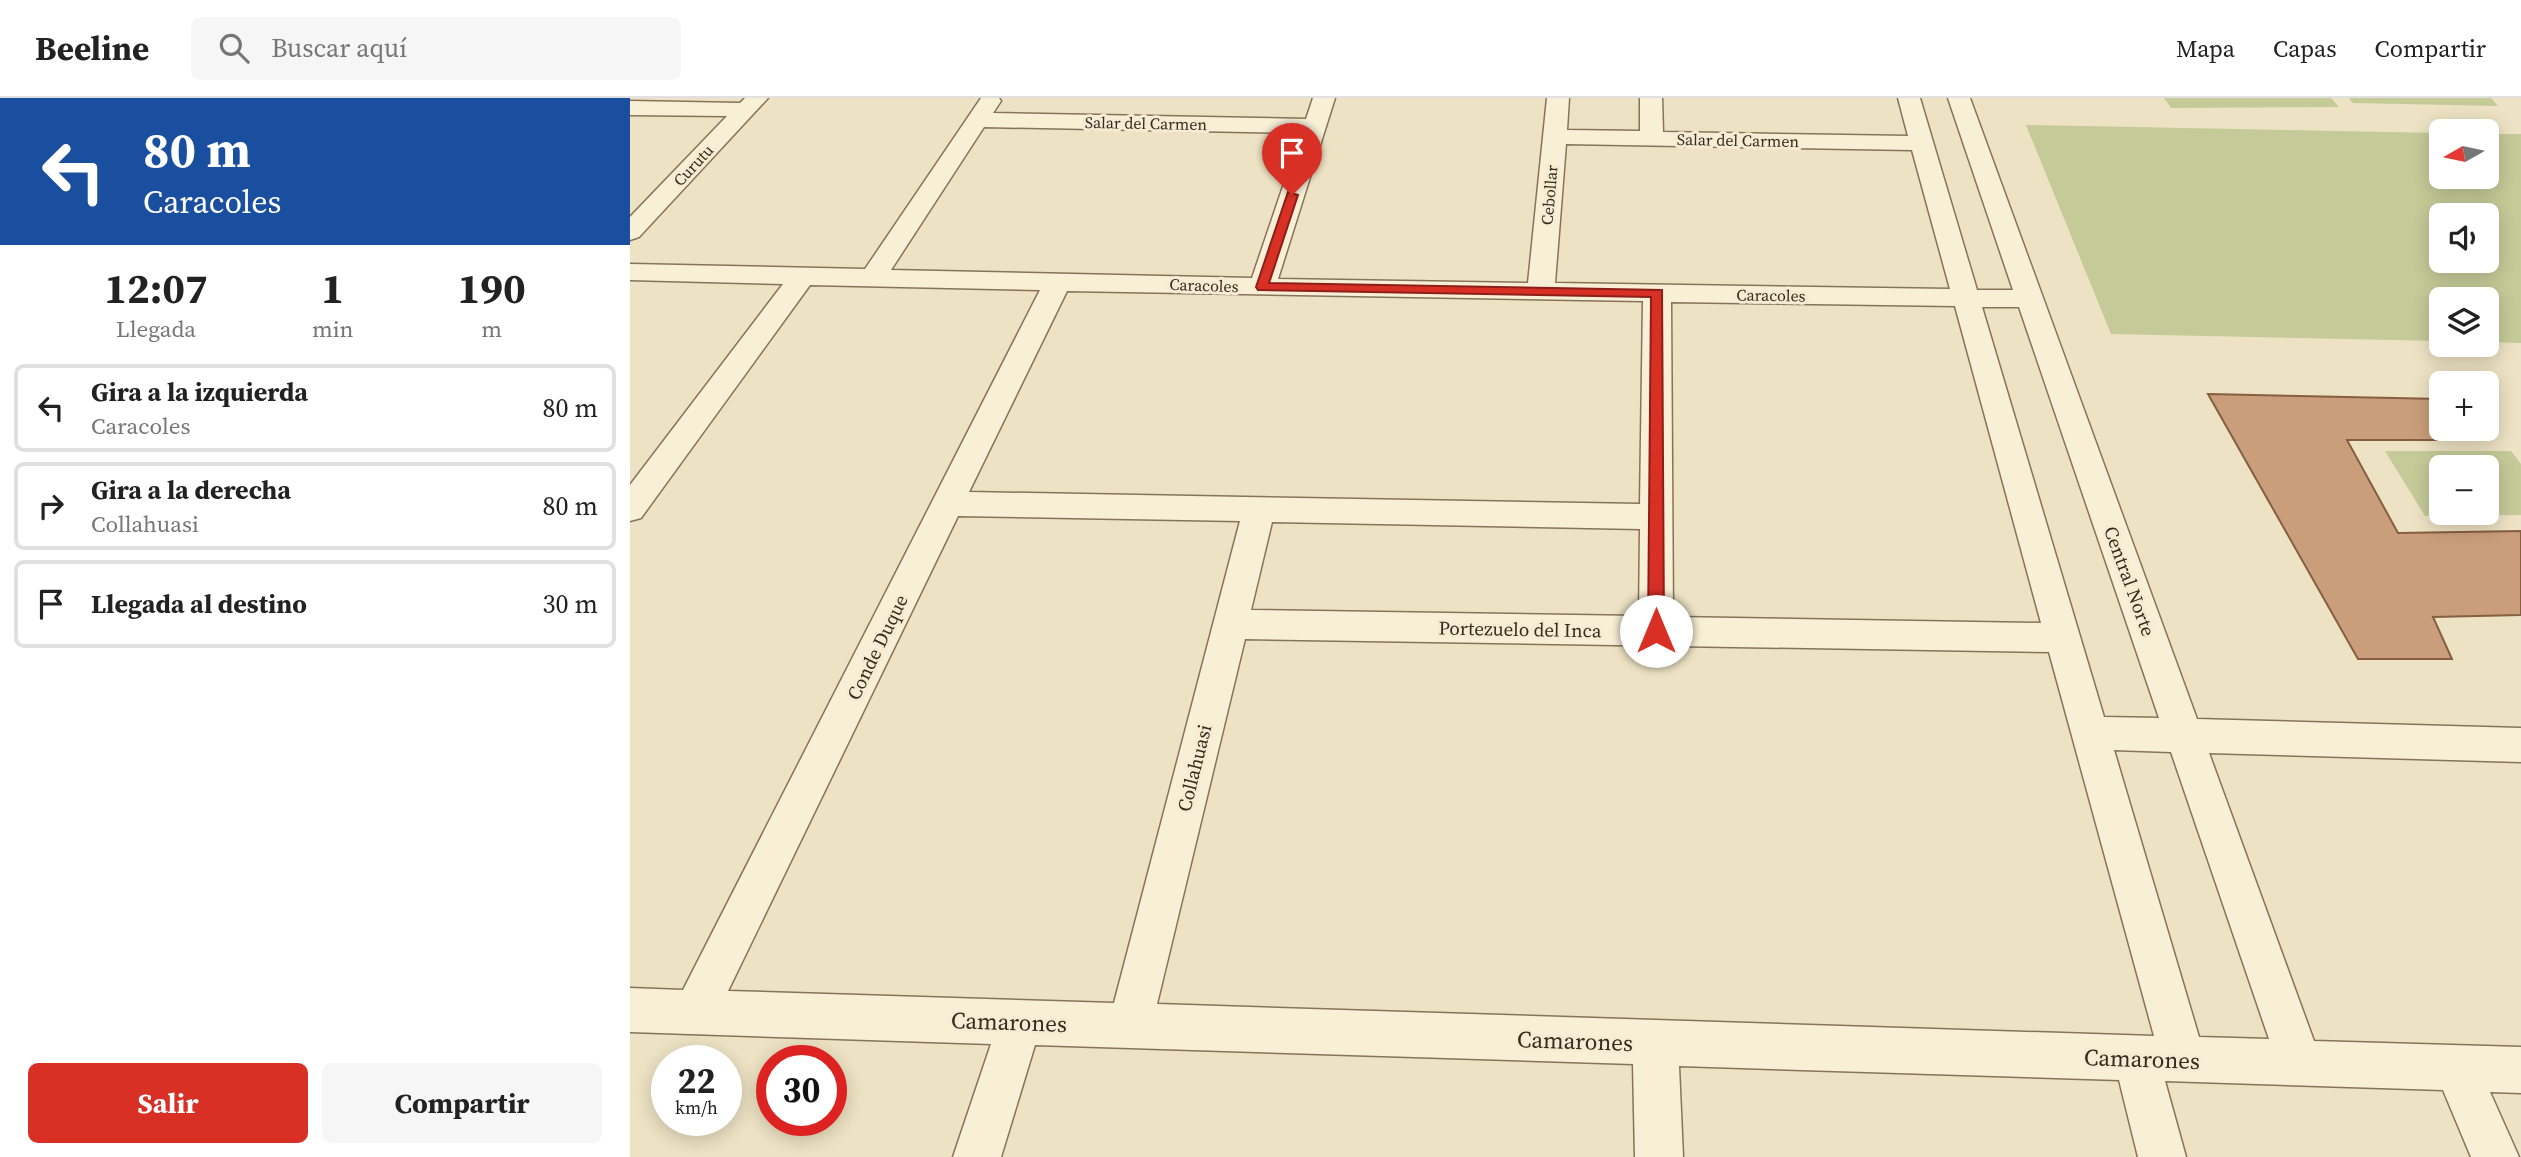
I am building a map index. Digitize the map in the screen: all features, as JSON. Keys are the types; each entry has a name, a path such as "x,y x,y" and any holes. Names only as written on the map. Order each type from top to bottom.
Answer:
{"street":[{"path":"873,277 992,98"},
{"path":"1073,121 1087,98"},
{"path":"1262,287 1324,98"},
{"name":"Cebollar","path":"1541,292 1558,98"},
{"path":"1651,98 1652,139"},
{"path":"1909,98 2183,1060"},
{"name":"Central Norte","path":"1959,98 2300,1064"},
{"path":"630,108 751,104"},
{"name":"Curutu","path":"630,232 751,104"},
{"name":"Salar del Carmen","path":"977,120 1315,126"},
{"name":"Salar del Carmen","path":"1554,137 1922,143"},
{"name":"Caracoles","path":"630,272 1262,287 2030,299"},
{"path":"630,509 803,276"},
{"name":"Conde Duque","path":"695,1012 1058,281"},
{"path":"1656,631 1657,293"},
{"path":"948,504 1657,517"},
{"name":"Collahuasi","path":"1130,1026 1259,510"},
{"name":"Portezuelo del Inca","path":"1230,624 2062,638"},
{"path":"2089,733 2521,745"},
{"name":"Camarones","path":"630,1010 2521,1070"},
{"path":"977,1157 1020,1023"},
{"path":"1655,1043 1659,1157"},
{"path":"2136,1058 2162,1157"},
{"path":"2456,1068 2495,1157"}],"green space":[{"path":"2164,98 2331,98 2339,107 2171,108"},
{"path":"2349,98 2491,98 2498,106 2353,103"},
{"path":"2026,125 2429,133 2429,189 2499,189 2499,134 2521,134 2521,343 2499,342 2499,287 2429,287 2429,341 2111,334"},
{"path":"2385,451 2511,451 2521,464 2521,515 2499,515 2499,455 2429,455 2429,516 2425,516"}],"building":[{"path":"2208,394 2429,399 2429,440 2347,440 2398,533 2521,531 2521,615 2433,617 2452,659 2358,659"}],"route":[{"path":"1292,195 1262,287 1657,293 1656,631"}]}
